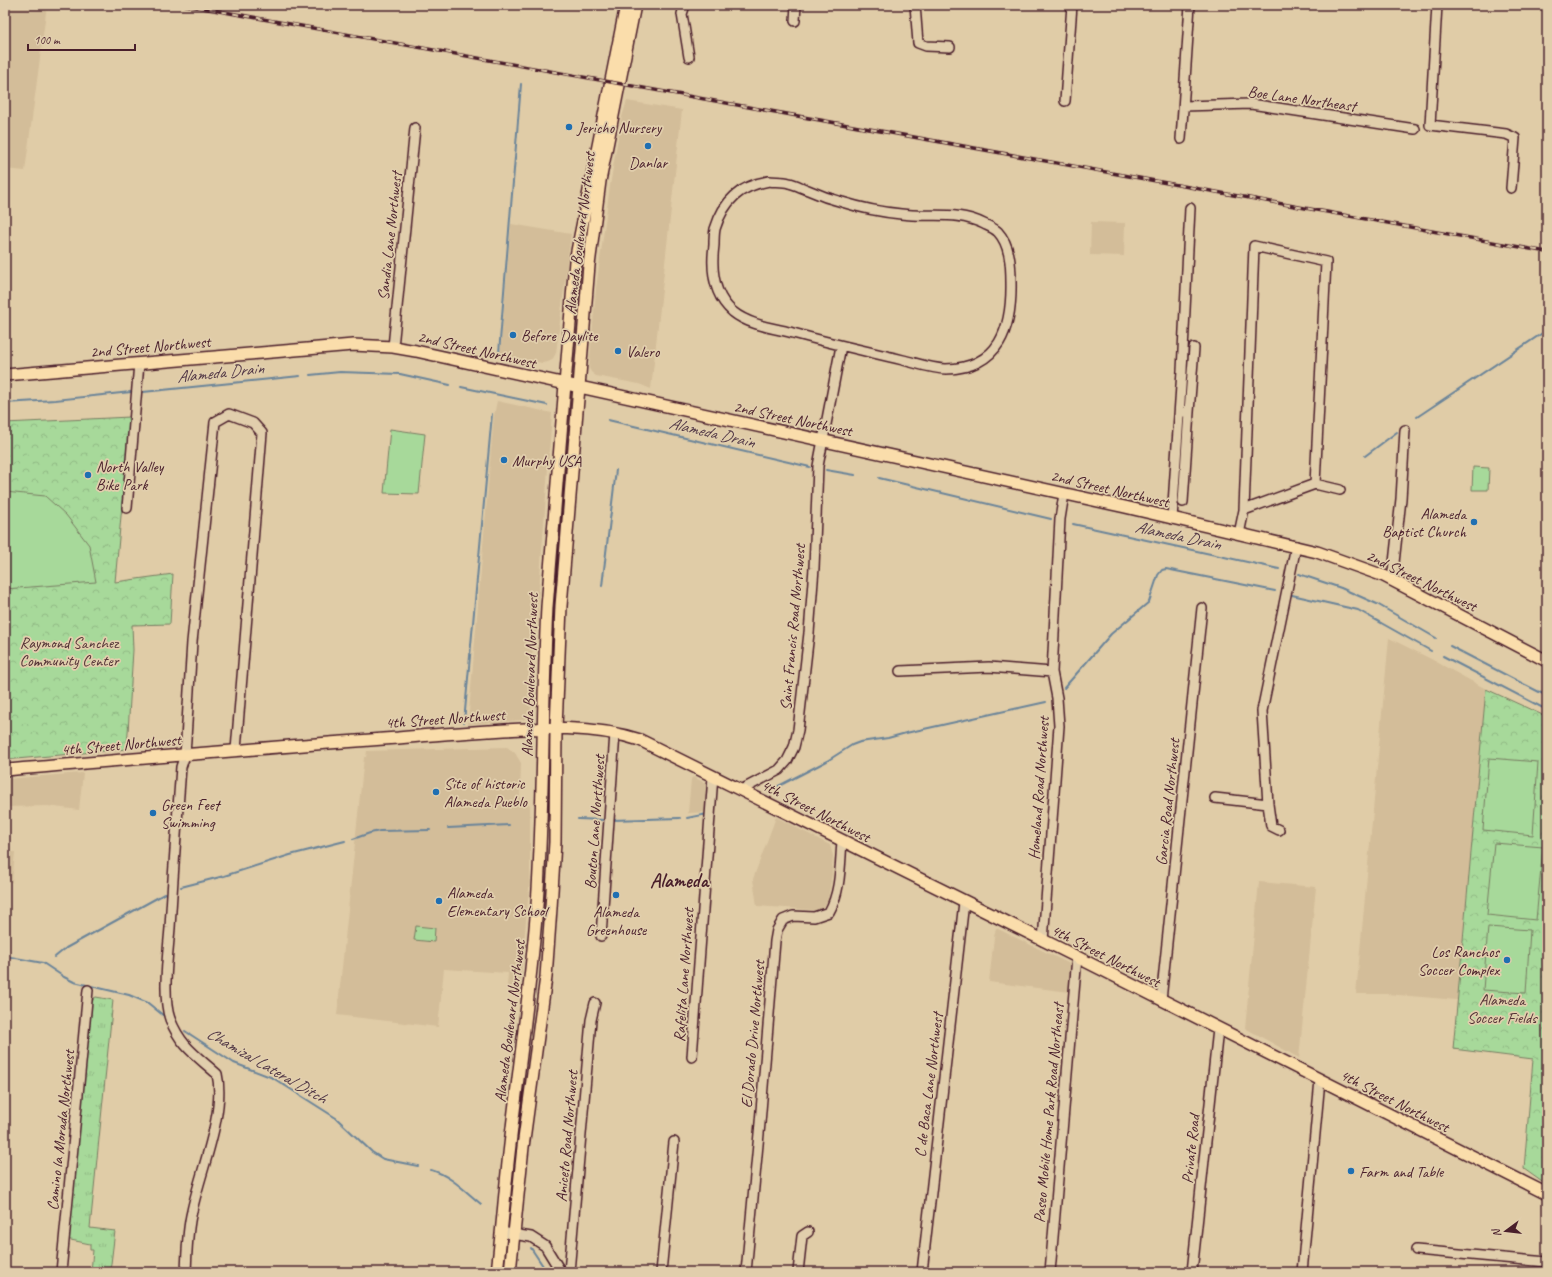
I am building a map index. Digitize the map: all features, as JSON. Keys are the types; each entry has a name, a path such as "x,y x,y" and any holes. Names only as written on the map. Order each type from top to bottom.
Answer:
{"main road":[{"path":"615,83 626,5"},
{"path":"615,83 635,5"},
{"name":"Alameda Boulevard Northwest","path":"497,1272 510,1146 532,976 541,840 547,607 575,262 591,178 615,83"},
{"name":"Alameda Boulevard Northwest","path":"510,1272 523,1147 546,977 551,916 555,842 556,728 561,606 588,265 615,83"},
{"name":"2nd Street Northwest","path":"5,375 353,346 393,347 822,440 1296,546 1317,552 1392,581 1547,661"},
{"name":"4th Street Northwest","path":"5,770 236,750 543,728 616,733 640,740 741,790 1077,957 1547,1194"}],"street":[{"path":"678,5 683,10 688,57"},
{"path":"795,20 796,5"},
{"path":"915,5 918,43 926,46 950,47"},
{"path":"1065,101 1072,5"},
{"path":"1180,139 1184,106 1190,5"},
{"path":"1438,5 1430,126 1506,134 1515,138 1511,188"},
{"name":"Boe Lane Northeast","path":"1184,106 1251,104 1415,130"},
{"name":"Sandia Lane Northwest","path":"393,347 415,128"},
{"path":"769,181 789,183 842,202 867,208 901,214 926,216 953,215 972,218 998,232 1006,247 1011,265 1011,297 1006,332 997,347 982,359 962,367 944,369 841,346 747,321 732,311 722,298 714,281 712,260 715,230 722,212 731,199 743,188 769,181"},
{"path":"1172,519 1180,412 1190,208"},
{"path":"1239,534 1244,510 1254,246 1326,262 1315,484"},
{"name":"Saint Francis Road Northwest","path":"741,790 779,770 787,761 794,747 798,730 809,633 814,568 818,466 841,346"},
{"path":"1183,502 1194,348"},
{"path":"127,508 139,363"},
{"path":"1180,412 1190,412"},
{"path":"186,1272 191,1213 216,1123 220,1088 217,1074 192,1054 180,1039 170,1018 166,1004 168,956 180,775 185,755 192,642 215,422 229,414 254,423 262,433 236,750"},
{"path":"1392,581 1401,499 1405,430"},
{"path":"1244,510 1315,484 1340,490"},
{"name":"Homeland Road Northwest","path":"1043,941 1059,726 1057,698 1052,672 1060,519 1064,494"},
{"path":"1279,830 1271,826 1268,804 1262,711 1296,546"},
{"name":"Garcia Road Northwest","path":"1161,1000 1202,608"},
{"path":"900,671 989,667 1052,672"},
{"name":"Bouton Lane Nortthwest","path":"601,936 616,733"},
{"name":"Rafelita Lane Northwest","path":"692,1057 712,776"},
{"path":"1215,798 1268,804"},
{"name":"El Dorado Drive Northwest","path":"746,1272 760,1122 774,941 777,930 783,920 793,916 814,917 829,912 834,904 839,882 842,841"},
{"name":"C de Baca Lane Northwest","path":"922,1272 964,902"},
{"name":"Paseo Mobile Home Park Road Northeast","path":"1050,1272 1077,957"},
{"name":"Camino la Morada Northwest","path":"61,1272 88,990"},
{"name":"Aniceto Road Northwest","path":"569,1272 591,1020 595,1003"},
{"name":"Private Road","path":"1192,1272 1218,1029"},
{"path":"1302,1272 1320,1080"},
{"path":"661,1272 674,1142"},
{"path":"501,1232 531,1238 545,1246 561,1272"},
{"path":"798,1272 802,1236 808,1232"},
{"path":"1416,1250 1547,1262"}],"shaded area":[{"path":"5,5 47,5 25,171 5,169"},
{"path":"627,101 682,110 651,389 639,384 596,376 589,368 596,289 610,186 621,120"},
{"path":"1091,222 1125,223 1124,256 1090,255"},
{"path":"511,224 571,234 556,353 552,360 548,362 542,363 500,355"},
{"path":"497,401 552,413 535,646 532,653 531,707 529,715 523,720 468,724 494,415"},
{"path":"1389,638 1486,689 1457,1000 1387,994 1356,994"},
{"name":"Alameda Elementary School","path":"507,747 515,753 521,763 520,798 530,805 530,878 520,985 507,987 508,973 444,969 438,1027 337,1015 364,757 366,757 367,751"},
{"path":"83,773 79,810 47,806 5,807 5,779"},
{"path":"693,777 710,785 708,812 688,813 691,779"},
{"path":"776,817 830,845 833,856 832,875 828,900 823,909 814,910 757,906 753,879"},
{"path":"5,852 15,852 12,882 6,882 5,897"},
{"path":"1259,882 1316,887 1299,1058 1245,1028"},
{"path":"996,928 1074,966 1070,992 989,982"}],"green space":[{"name":"Raymond Sanchez Community Center","path":"130,417 115,582 173,574 170,624 132,625 133,650 127,749 5,760 5,423"},
{"path":"390,429 425,434 419,494 384,493"},
{"path":"1473,467 1489,468 1488,490 1472,490"},
{"path":"5,492 45,496 66,515 89,545 96,582 5,589"},
{"name":"Alameda Soccer Fields","path":"1486,689 1547,717 1547,1159 1545,1184 1524,1169 1533,1059 1453,1049"},
{"path":"1489,758 1538,762 1533,835 1483,830"},
{"path":"1494,843 1543,847 1536,920 1487,915"},
{"path":"416,926 435,928 434,942 414,940"},
{"name":"Los Ranchos Soccer Complex","path":"1488,927 1530,930 1526,993 1483,990"},
{"path":"96,997 113,1000 90,1228 115,1231 110,1272 91,1272 93,1250 90,1250 90,1244 66,1239 92,1002"}],"waterway":[{"path":"499,353 521,84"},
{"path":"1417,417 1547,330"},
{"name":"Alameda Drain","path":"310,375 340,372 400,374 450,385"},
{"name":"Alameda Drain","path":"143,392 300,376"},
{"name":"Alameda Drain","path":"461,387 547,405"},
{"name":"Alameda Drain","path":"5,403 55,400 131,392"},
{"path":"464,722 492,414"},
{"name":"Alameda Drain","path":"608,420 810,467"},
{"path":"1365,456 1397,432"},
{"path":"602,586 616,470"},
{"path":"826,470 855,475"},
{"name":"Alameda Drain","path":"879,478 1051,519"},
{"name":"Alameda Drain","path":"1073,524 1279,569"},
{"path":"1064,688 1111,634 1149,602 1158,575 1162,570 1166,569 1275,591"},
{"name":"Alameda Drain","path":"1299,574 1341,588 1377,604 1436,638"},
{"path":"1292,595 1358,610 1431,651"},
{"name":"Alameda Drain","path":"1450,646 1547,696"},
{"path":"1443,656 1547,710"},
{"path":"769,791 860,742 888,738 1046,702"},
{"path":"687,818 707,814"},
{"path":"612,820 680,818"},
{"path":"578,819 605,820"},
{"path":"448,828 509,825"},
{"path":"353,839 380,831 430,830"},
{"path":"181,887 224,876 290,855 345,841"},
{"path":"55,957 66,948 166,893"},
{"name":"Chamizal Lateral Ditch","path":"5,956 43,963 74,982 129,995 148,1003 164,1016"},
{"name":"Chamizal Lateral Ditch","path":"185,1031 234,1063 273,1078 336,1118 372,1152 383,1159 418,1166"},
{"name":"Chamizal Lateral Ditch","path":"431,1170 438,1172 451,1180 481,1204"},
{"name":"Chamizal Lateral Ditch","path":"531,1248 547,1272"}],"railway":[{"path":"186,5 1547,252"}],"place":[{"name":"Jericho Nursery","path":"569,127"},
{"name":"Danlar","path":"648,146"},
{"name":"Before Daylite","path":"513,335"},
{"name":"Valero","path":"618,351"},
{"name":"Murphy USA","path":"504,460"},
{"name":"North Valley Bike Park","path":"88,475"},
{"name":"Alameda Baptist Church","path":"1474,522"},
{"name":"Site of historic Alameda Pueblo","path":"436,792"},
{"name":"Green Feet Swimming","path":"153,813"},
{"name":"Alameda Greenhouse","path":"616,895"},
{"name":"Alameda Elementary School","path":"439,901"},
{"name":"Los Ranchos Soccer Complex","path":"1507,960"},
{"name":"Farm and Table","path":"1351,1171"}],"district":[{"name":"Alameda","path":"679,880"}]}
